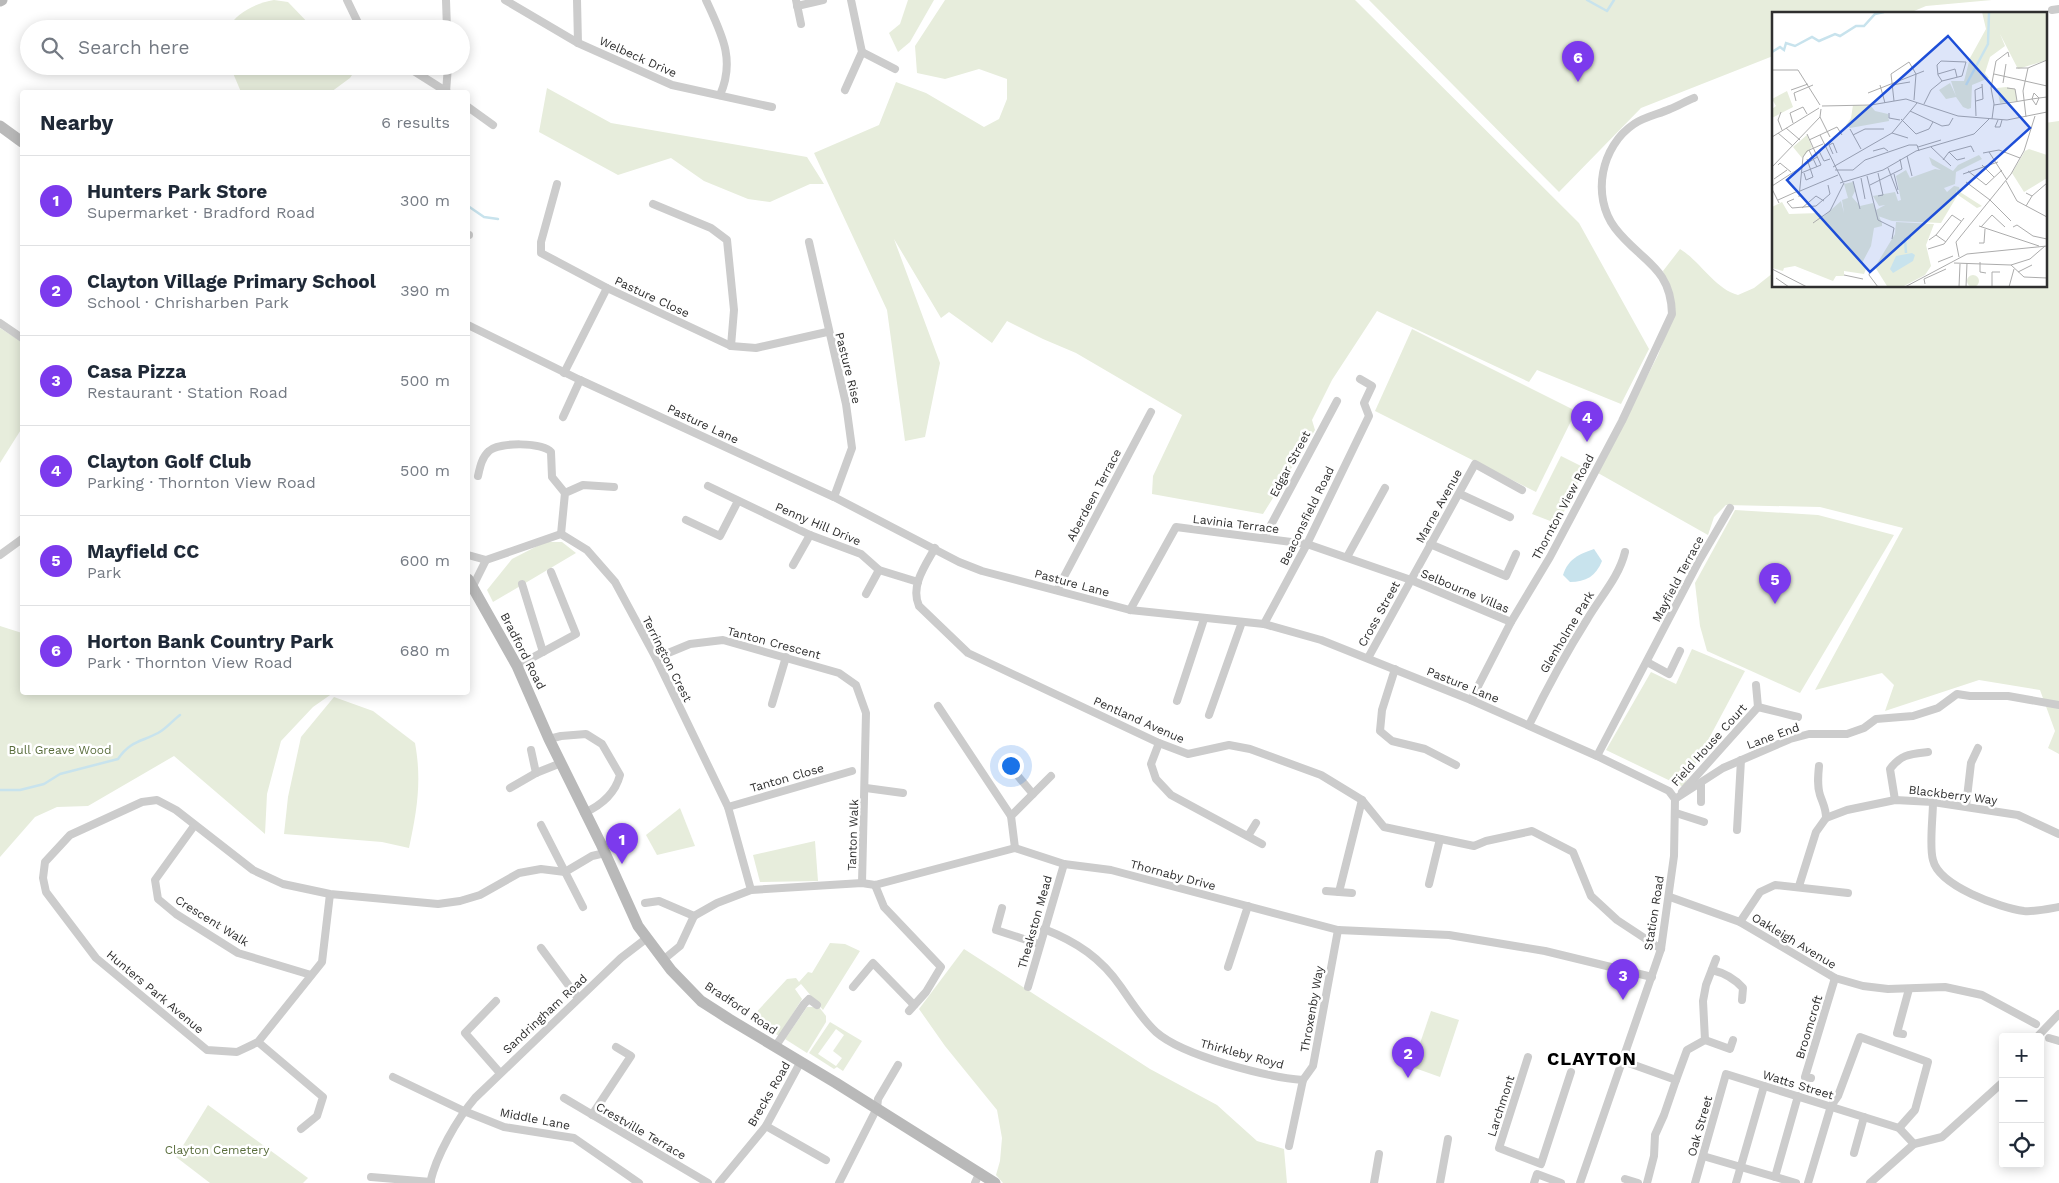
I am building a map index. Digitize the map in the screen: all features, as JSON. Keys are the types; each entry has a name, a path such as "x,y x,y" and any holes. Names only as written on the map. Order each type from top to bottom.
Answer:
{"street":[{"path":"346,0 356,20"},
{"path":"446,0 447,20"},
{"name":"Welbeck Drive","path":"505,0 578,42 672,85 772,106"},
{"path":"577,0 578,42"},
{"path":"706,0 725,50 727,75 720,95"},
{"path":"801,24 797,3 823,0"},
{"path":"845,90 862,52 851,0"},
{"path":"862,52 896,69"},
{"path":"420,75 444,90"},
{"path":"447,90 448,75"},
{"name":"Thornton View Road","path":"1471,700 1511,622 1550,557 1622,421 1672,314 1672,296 1666,281 1615,228 1603,207 1601,178 1606,158 1619,139 1634,123 1694,98"},
{"path":"470,109 493,126"},
{"path":"0,126 20,141"},
{"name":"Pasture Close","path":"557,184 541,242 541,253 607,288 731,346 756,348 827,332"},
{"path":"653,204 711,228 727,240 734,310 731,346"},
{"name":"Pasture Rise","path":"809,242 827,332 846,404 852,448 834,497"},
{"path":"564,373 607,288"},
{"path":"0,322 20,335"},
{"name":"Pasture Lane","path":"470,326 564,373 834,497 982,571 1130,610 1264,624 1321,640 1471,700 1598,756 1669,791 1675,799"},
{"name":"Beaconsfield Road","path":"1264,624 1308,544 1369,416 1364,403 1372,386 1371,383 1360,378"},
{"path":"563,417 580,380"},
{"name":"Edgar Street","path":"1264,538 1337,401"},
{"name":"Aberdeen Terrace","path":"1058,590 1151,412"},
{"path":"470,582 486,560 560,534 565,493 552,477 550,452 542,446 522,444 496,446 485,455 480,464 478,476"},
{"name":"Marne Avenue","path":"1411,580 1475,464 1522,490"},
{"path":"565,493 583,485 614,486"},
{"name":"Penny Hill Drive","path":"708,486 810,535 861,554 879,570 918,582"},
{"path":"1347,557 1385,488"},
{"path":"1460,494 1510,517"},
{"path":"686,520 720,536 738,501"},
{"name":"Mayfield Terrace","path":"1598,756 1730,508"},
{"name":"Lavinia Terrace","path":"1130,610 1176,527 1308,544 1347,557"},
{"name":"Terrington Crest","path":"560,534 586,550 615,582 656,658 728,807 751,890"},
{"path":"794,565 810,535"},
{"path":"0,555 20,540"},
{"path":"1430,544 1506,576 1516,554"},
{"path":"918,582 935,548"},
{"name":"Glenholme Park","path":"1529,726 1555,671 1600,597 1616,576 1625,552"},
{"path":"470,556 486,560"},
{"name":"Selbourne Villas","path":"1347,557 1411,580 1511,622"},
{"path":"866,594 879,570"},
{"path":"517,666 576,634 551,572"},
{"name":"Cross Street","path":"1368,658 1411,580"},
{"name":"Bradford Road","path":"470,582 517,666 549,739 638,926 663,960 701,1001 775,1048 877,1108 995,1183"},
{"name":"Pentland Avenue","path":"918,582 915,598 920,606 968,653 1159,744 1188,754 1229,745 1250,749 1321,775 1362,800 1384,827 1474,846 1486,841 1532,831 1573,852 1591,896 1617,920 1662,949"},
{"path":"522,584 542,652"},
{"path":"1177,701 1204,619"},
{"path":"1209,715 1242,622"},
{"name":"Tanton Crescent","path":"656,658 690,644 723,640 839,673 856,685"},
{"path":"1647,662 1668,674 1680,651"},
{"path":"772,704 786,657"},
{"path":"1395,670 1382,710 1380,731 1392,741 1425,750 1456,765"},
{"name":"Tanton Walk","path":"856,685 866,713 866,788 862,883"},
{"name":"Field House Court","path":"1675,799 1758,707 1756,685"},
{"name":"Lane End","path":"1675,799 1741,760 1796,738 1826,733 1847,734 1864,728 1876,719 1913,716 1938,708 1957,694 2008,696 2059,705"},
{"path":"663,960 680,946 694,916 717,903 751,890 862,883 875,884 1015,848 1011,816 938,706"},
{"name":"Field House Court","path":"1758,707 1798,717"},
{"path":"549,739 586,734 602,744 620,775 614,790 600,805 584,813"},
{"path":"1159,744 1151,764 1156,780 1171,795 1262,844"},
{"path":"1966,806 1971,763 1978,748"},
{"path":"531,750 536,773"},
{"path":"1895,800 1890,769 1904,755 1928,752"},
{"path":"1737,830 1741,760"},
{"path":"510,788 536,773 561,763"},
{"path":"1007,764 1033,794"},
{"path":"1799,886 1816,832 1826,818 1826,807 1820,794 1818,781 1819,766"},
{"name":"Tanton Close","path":"728,807 852,771"},
{"path":"1011,816 1051,776"},
{"path":"1701,784 1701,802"},
{"name":"Tanton Walk","path":"866,788 902,793"},
{"path":"1675,799 1676,813 1704,822"},
{"name":"Hunters Park Avenue","path":"330,894 322,962 258,1042 238,1052 207,1050 96,958 46,892 43,878 45,862 55,848 70,836 142,802 157,800 176,810 194,826 253,870 283,884 330,894 438,904 480,895 519,873 542,869 565,872"},
{"path":"1339,892 1362,800"},
{"name":"Blackberry Way","path":"1826,818 1848,810 1895,800 1933,802 2018,815 2059,834"},
{"path":"1933,802 1932,860 1938,872 1954,886 1992,902 2024,911 2059,907"},
{"name":"Station Road","path":"1580,1183 1662,949 1670,897 1676,813"},
{"path":"1248,836 1256,823"},
{"path":"541,825 583,907"},
{"name":"Crescent Walk","path":"194,826 155,880 158,899 176,914 238,953 311,975"},
{"path":"1428,884 1440,839"},
{"name":"Thornaby Drive","path":"1015,848 1064,864 1110,870 1338,930 1449,934 1545,951 1652,977"},
{"path":"565,872 592,856 604,853"},
{"name":"Theakston Mead","path":"1028,987 1039,944 1064,864"},
{"path":"853,987 873,963 912,1008 926,992 942,967 884,907 875,884"},
{"path":"1740,922 1760,892 1775,885 1799,886 1812,890 1848,893"},
{"path":"1326,891 1352,893"},
{"name":"Oakleigh Avenue","path":"1670,897 1740,922 1835,978 1863,986 1909,989 1946,987 1982,995 2036,1024"},
{"path":"645,903 659,901 694,916"},
{"path":"1228,967 1248,906"},
{"path":"1002,908 996,930 1039,944"},
{"name":"Thirkleby Royd","path":"1044,929 1071,939 1093,954 1120,985 1138,1014 1157,1033 1180,1048 1206,1058 1303,1080"},
{"name":"Throxenby Way","path":"1289,1146 1303,1080 1314,1066 1338,930"},
{"name":"Sandringham Road","path":"430,1182 434,1170 464,1111 500,1073 578,998 621,958 647,938"},
{"path":"541,948 578,998"},
{"path":"1705,1040 1703,1001 1716,959"},
{"path":"1712,970 1726,974 1743,988"},
{"name":"Broomcroft","path":"1811,1078 1805,1076 1835,978"},
{"path":"1743,988 1752,986"},
{"path":"1742,1000 1743,988"},
{"path":"1902,1034 1897,1033 1909,989"},
{"path":"803,992 817,1005"},
{"name":"Bradford Road","path":"775,1048 809,999"},
{"path":"496,1001 465,1033 500,1073"},
{"path":"2042,1033 2059,1014"},
{"path":"1808,1183 1831,1106 1838,1096 1860,1037 1928,1062 1914,1110 1899,1128"},
{"path":"2049,1038 2059,1041"},
{"path":"1647,1183 1654,1156 1655,1135 1687,1050 1705,1040 1730,1049 1734,1040"},
{"path":"258,1042 323,1097 317,1116 301,1129"},
{"path":"592,1115 631,1056 616,1047"},
{"name":"Larchmont","path":"1528,1057 1499,1148 1540,1164"},
{"path":"1623,1061 1676,1080"},
{"name":"Brecks Road","path":"720,1183 766,1126 800,1063"},
{"path":"839,1183 877,1108 878,1099 898,1065"},
{"path":"1534,1183 1570,1072"},
{"name":"Watts Street","path":"1726,1074 1899,1128 1914,1144"},
{"name":"Oak Street","path":"1695,1183 1726,1074"},
{"name":"Middle Lane","path":"393,1077 464,1111 504,1126 574,1138 639,1183"},
{"path":"1736,1183 1764,1086"},
{"path":"1870,1183 1914,1144 1942,1137 1999,1086"},
{"path":"1775,1177 1798,1096"},
{"name":"Crestville Terrace","path":"564,1098 708,1183"},
{"path":"1854,1153 1864,1117"},
{"path":"766,1126 826,1160"},
{"path":"1440,1183 1448,1139"},
{"path":"1374,1183 1379,1154"},
{"path":"1703,1156 1796,1183"},
{"path":"975,1183 980,1172"},
{"path":"1537,1174 1561,1183"},
{"path":"371,1177 430,1182"},
{"path":"1626,1179 1638,1183"}],"green space":[{"path":"274,0 288,2 305,20 234,20 248,9"},
{"path":"908,0 934,0 910,42 898,52 889,33 900,24"},
{"path":"945,0 1355,0 1579,223 1649,349 1621,404 1537,370 1529,382 1377,311 1332,380 1312,420 1315,430 1263,514 1152,494 1153,476 1182,415 1076,353 1007,321 992,343 949,312 941,318 894,239 940,363 925,437 905,441 887,310 814,153 879,125 896,82 926,93 984,127 999,119 1007,99 1007,79 979,69 945,79 917,73 915,46"},
{"path":"1369,0 1992,0 1926,6 1912,12 1772,12 1772,56 1641,108 1559,192"},
{"path":"234,75 352,75 334,90 240,90"},
{"path":"547,88 611,123 807,157 824,184 810,184 770,202 748,199 704,181 671,158 618,175 539,132"},
{"path":"2059,121 2059,754 2048,748 2055,731 2040,690 1979,680 1885,711 1894,685 1882,673 1815,690 1903,528 1820,507 1726,505 1714,517 1708,535 1598,473 1658,355 1669,326 1670,291 1663,271 1680,249 1722,287 1738,295 1754,288 1772,274 1772,288 2046,288 2046,123"},
{"path":"0,328 20,341 20,431 0,463"},
{"path":"1412,329 1576,411 1536,492 1375,411"},
{"path":"1561,456 1585,468 1558,524 1532,514"},
{"path":"1735,510 1818,515 1894,535 1800,693 1707,651 1700,626 1695,583"},
{"path":"545,542 562,542 576,553 493,602 487,590 512,559"},
{"name":"Bull Greave Wood","path":"0,626 20,632 20,695 330,695 313,707 281,741 267,794 265,834 174,756 88,806 57,807 35,817 0,857"},
{"path":"1692,649 1745,671 1683,787 1606,750 1651,672 1676,684"},
{"path":"334,697 373,711 415,743 418,795 409,848 382,842 284,834 288,797 301,737"},
{"path":"680,808 695,846 657,855 646,835"},
{"path":"815,841 818,881 760,882 753,855"},
{"path":"830,943 845,944 860,951 823,1010 801,984 795,989 802,999 779,1036 751,1018 787,979 796,978 799,982 808,972 812,973"},
{"path":"964,949 1150,1069 1217,1105 1257,1141 1284,1149 1287,1183 1003,1183 996,1175 1000,1161 1002,1138 997,1110 945,1046 919,1009"},
{"path":"807,1007 819,1007 826,1016 826,1022 807,1053 785,1039"},
{"path":"1431,1011 1459,1020 1440,1077 1412,1067"},
{"path":"830,1022 862,1041 843,1071 837,1067 834,1069 809,1053","holes":["836,1029 844,1035 833,1051 842,1058 836,1066 818,1054"]},
{"name":"Clayton Cemetery","path":"208,1105 308,1178 303,1183 210,1183 176,1157"}],"water":[{"path":"1594,549 1602,561 1597,571 1586,579 1570,582 1563,575 1565,569 1579,555"}],"waterway":[{"path":"1587,0 1607,11 1614,0"},
{"path":"470,207 484,217 498,219"},
{"path":"0,790 20,790 44,784 60,774 118,759 131,745 161,731 180,715"}],"place":[{"name":"Horton Bank Country Park","path":"1578,82"},
{"name":"Clayton Golf Club","path":"1587,442"},
{"name":"Mayfield CC","path":"1775,604"},
{"name":"Hunters Park Store","path":"622,864"},
{"name":"Casa Pizza","path":"1623,1000"},
{"name":"Clayton Village Primary School","path":"1408,1078"}],"district":[{"name":"CLAYTON","path":"1592,1059"}]}
